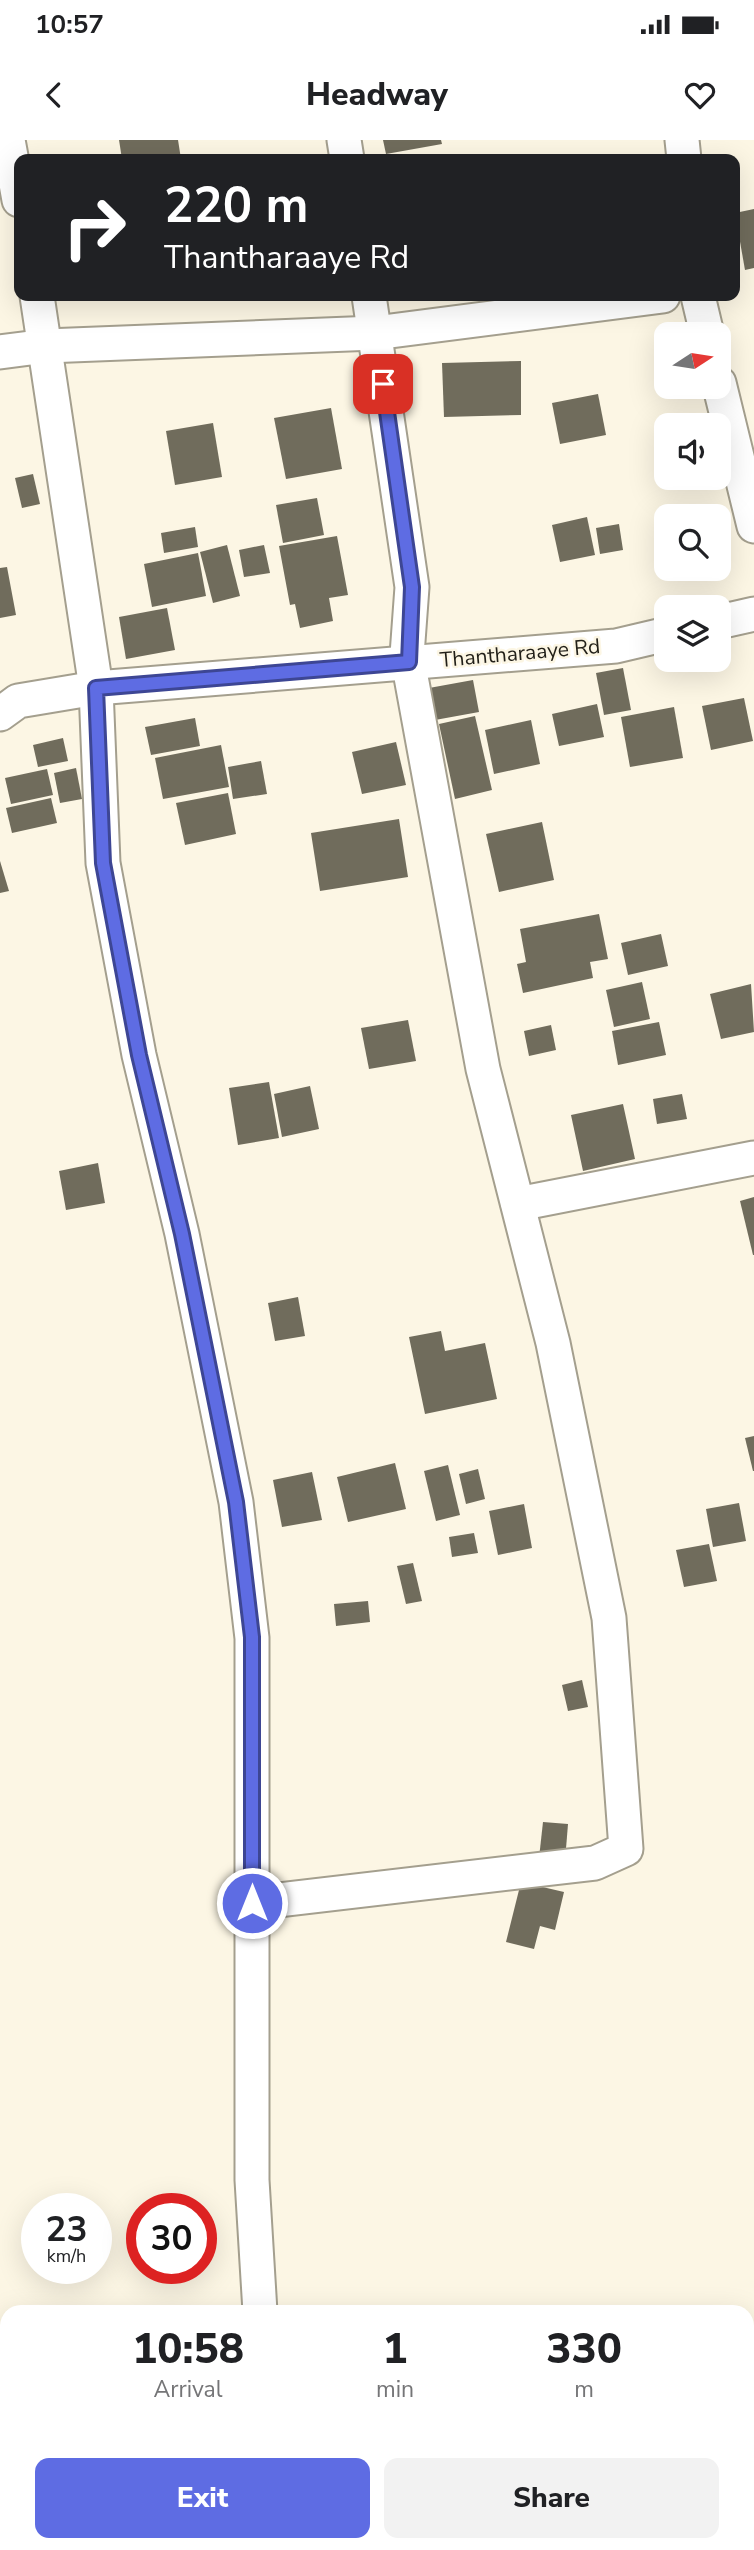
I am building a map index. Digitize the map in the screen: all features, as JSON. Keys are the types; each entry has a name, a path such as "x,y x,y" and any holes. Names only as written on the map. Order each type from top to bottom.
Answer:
{"street":[{"path":"8,140 14,173"},
{"path":"38,301 96,688 103,863 139,1055 182,1234 236,1502 252,1637 252,2180 260,2305"},
{"path":"252,1903 595,1863 626,1849 609,1618 554,1343 483,1069 409,662 412,587 370,301"},
{"path":"0,352 46,346 375,333 624,301"},
{"path":"699,301 704,322"},
{"path":"723,399 754,526"},
{"path":"731,619 754,614"},
{"name":"Thantharaaye Rd","path":"6,707 96,688 616,646 654,637"},
{"path":"518,1204 754,1158"}],"building":[{"path":"119,140 178,140 180,154 121,154"},
{"path":"383,140 441,140 442,144 386,154"},
{"path":"754,209 754,268 745,270 740,242 740,212"},
{"path":"521,361 521,415 444,417 442,363"},
{"path":"598,394 606,435 560,444 552,403"},
{"path":"331,408 342,469 286,479 274,418"},
{"path":"213,423 222,477 175,485 166,431"},
{"path":"33,474 40,504 22,508 15,478"},
{"path":"317,498 324,535 283,543 276,505"},
{"path":"587,517 595,555 560,562 552,525"},
{"path":"619,524 623,550 600,554 596,528"},
{"path":"195,527 198,547 164,553 161,533"},
{"path":"337,536 348,595 329,598 333,621 300,628 295,604 290,605 279,546"},
{"path":"227,545 240,596 213,603 200,552"},
{"path":"264,545 270,573 244,577 239,550"},
{"path":"198,553 206,596 152,607 144,564"},
{"path":"7,567 16,615 0,618 0,568"},
{"path":"167,608 175,650 126,659 119,617"},
{"path":"623,668 631,710 604,715 596,673"},
{"path":"473,680 479,712 435,720 429,688"},
{"path":"744,698 753,741 711,750 702,706"},
{"path":"597,704 604,737 559,746 552,714"},
{"path":"674,707 683,758 630,767 621,717"},
{"path":"475,716 492,790 455,799 439,724"},
{"path":"195,718 200,746 151,755 145,727"},
{"path":"531,720 540,764 494,774 485,730"},
{"path":"63,738 68,761 38,767 33,745"},
{"path":"396,742 406,785 362,794 352,752"},
{"path":"221,745 229,787 163,799 155,758"},
{"path":"261,761 267,794 233,799 228,767"},
{"path":"76,768 82,799 60,803 54,773"},
{"path":"47,769 53,795 11,804 5,778"},
{"path":"228,793 236,834 185,845 176,803"},
{"path":"51,798 57,823 12,833 6,808"},
{"path":"399,819 408,877 320,891 311,833"},
{"path":"542,822 554,880 499,892 486,834"},
{"path":"0,861 9,891 0,893"},
{"path":"599,914 608,959 590,962 593,978 523,993 517,964 526,962 520,929"},
{"path":"661,934 668,966 628,975 621,943"},
{"path":"642,982 650,1019 614,1027 606,990"},
{"path":"751,984 754,1032 721,1039 710,994"},
{"path":"408,1020 416,1061 369,1069 361,1028"},
{"path":"659,1022 666,1055 618,1065 612,1031"},
{"path":"551,1025 556,1050 529,1056 524,1031"},
{"path":"269,1082 279,1138 238,1145 229,1088"},
{"path":"310,1086 319,1129 282,1137 274,1094"},
{"path":"682,1094 687,1119 657,1124 653,1099"},
{"path":"623,1104 635,1159 583,1171 571,1115"},
{"path":"98,1163 105,1203 66,1210 59,1171"},
{"path":"754,1197 754,1255 753,1255 740,1201"},
{"path":"298,1297 305,1336 275,1341 268,1303"},
{"path":"441,1331 445,1351 485,1343 497,1399 425,1414 409,1337"},
{"path":"754,1436 754,1471 753,1471 745,1438"},
{"path":"395,1463 406,1509 348,1522 337,1477"},
{"path":"448,1465 460,1515 436,1521 424,1471"},
{"path":"478,1469 485,1499 466,1504 459,1474"},
{"path":"312,1472 322,1520 282,1527 273,1480"},
{"path":"739,1503 746,1541 713,1547 706,1509"},
{"path":"524,1504 532,1548 498,1555 489,1511"},
{"path":"474,1533 478,1553 452,1557 449,1537"},
{"path":"709,1544 717,1581 684,1587 676,1550"},
{"path":"413,1563 422,1601 406,1604 397,1566"},
{"path":"368,1601 370,1622 336,1626 334,1604"},
{"path":"582,1680 588,1707 568,1711 562,1685"},
{"path":"543,1822 568,1824 565,1861 539,1858"},
{"path":"521,1882 564,1892 555,1930 540,1926 534,1949 506,1942"}],"route":[{"path":"252,1903 252,1637 236,1502 182,1234 139,1055 103,863 96,688 409,662 407,654 412,587 383,384"}]}
